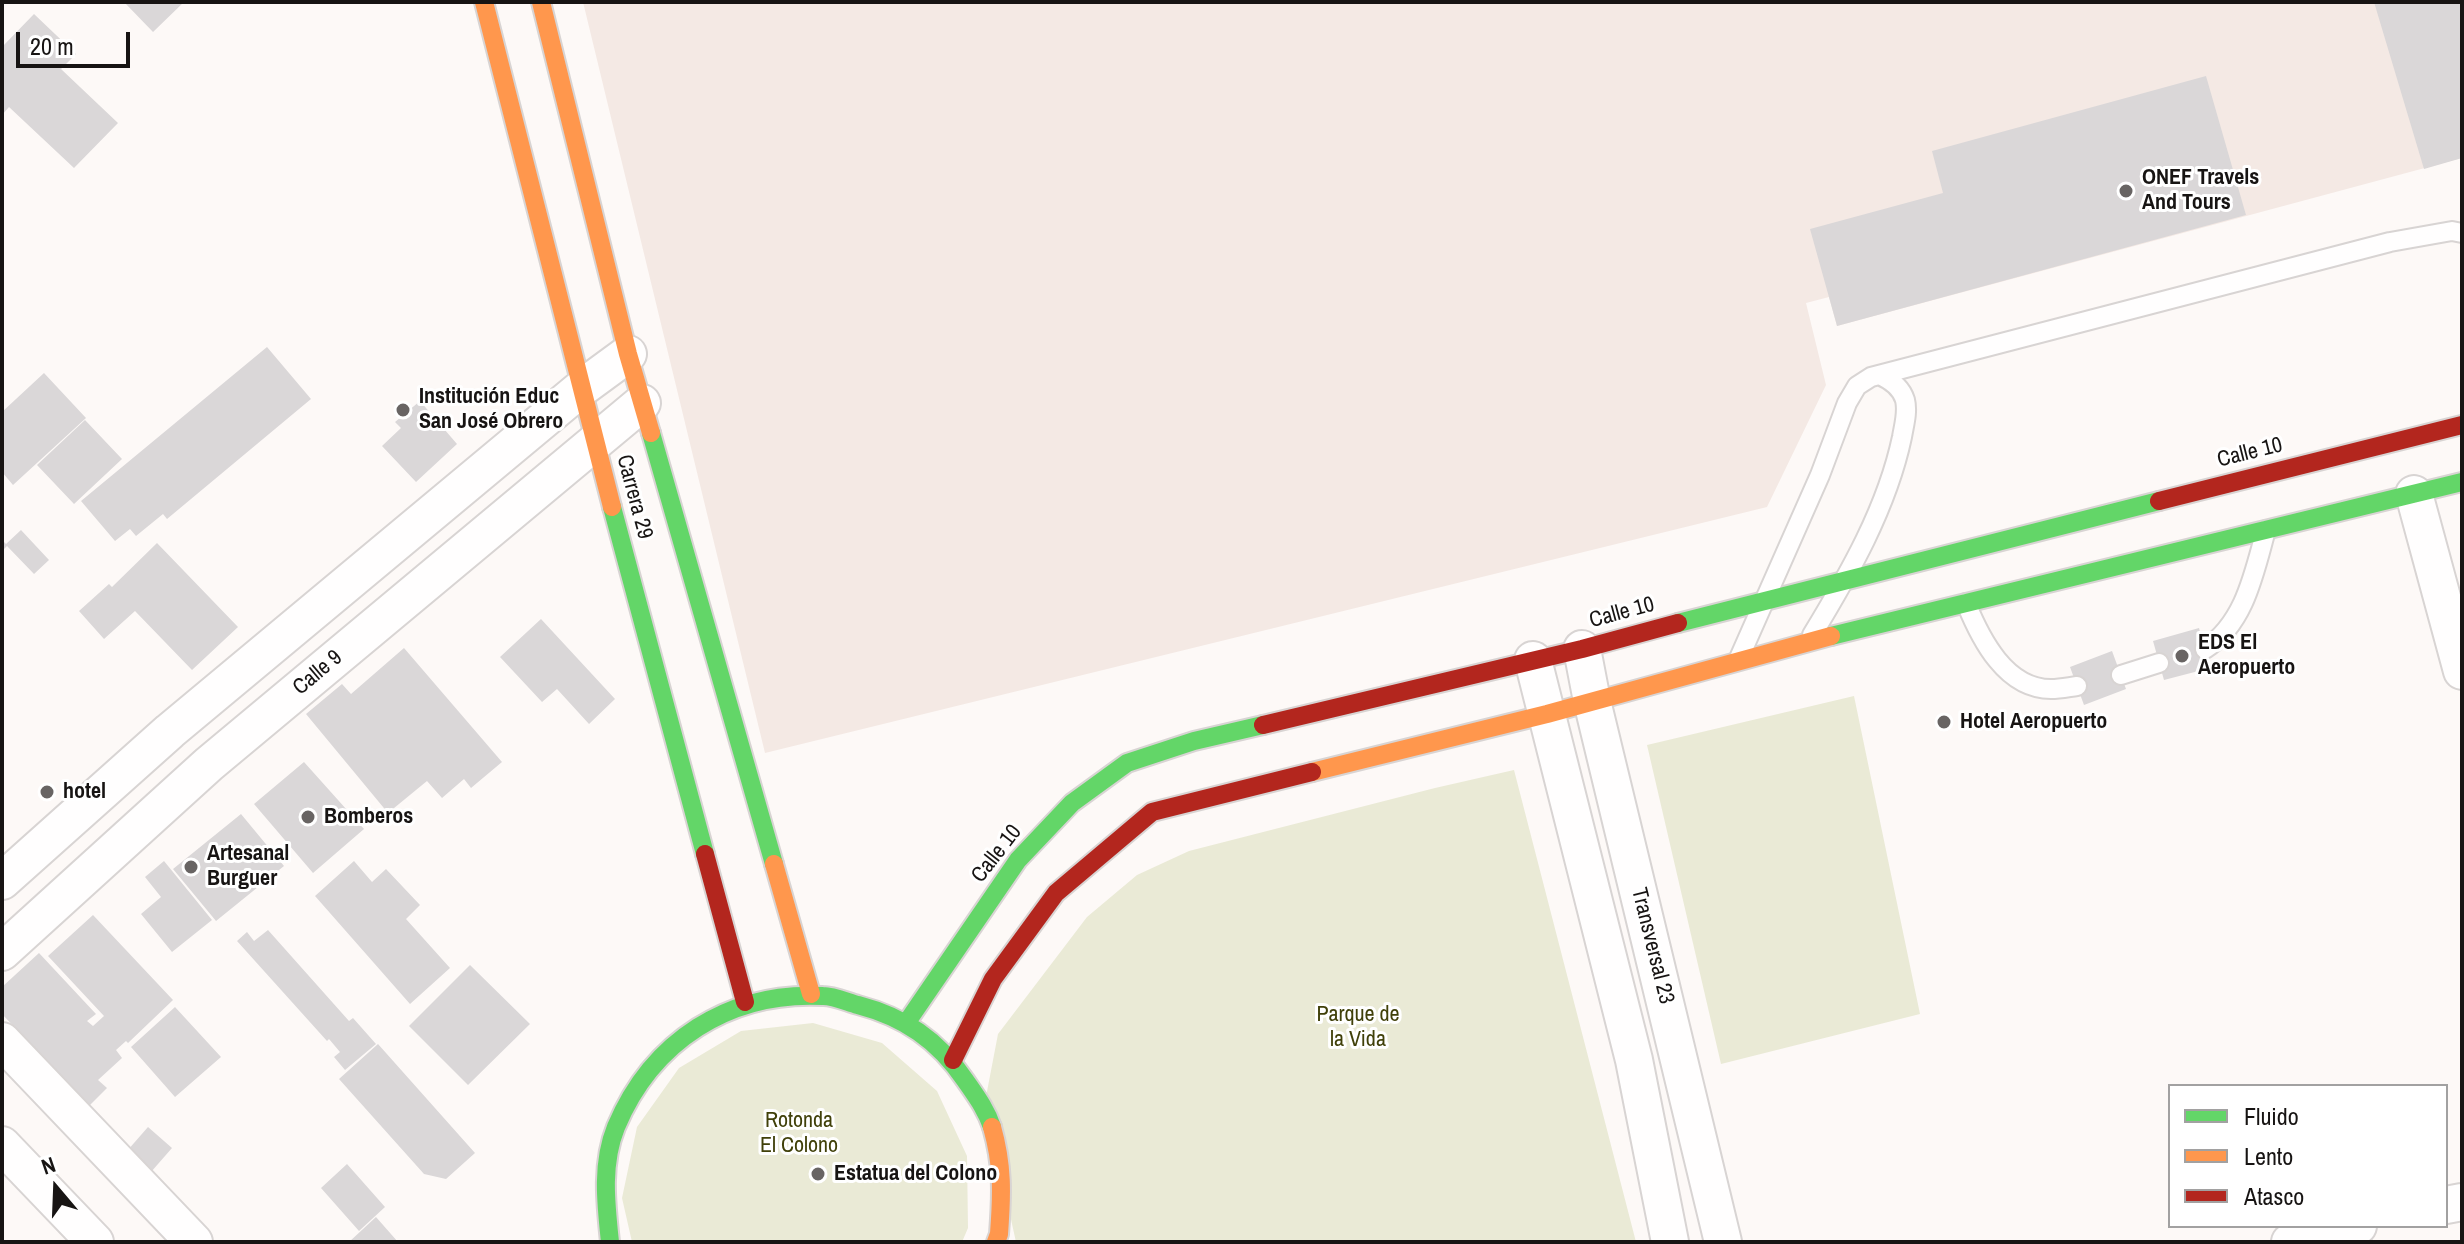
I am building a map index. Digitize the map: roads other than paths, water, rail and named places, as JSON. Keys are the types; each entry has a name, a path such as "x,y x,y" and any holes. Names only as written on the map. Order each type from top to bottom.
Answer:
{"street":[{"name":"Carrera 29","path":"484,2 583,387 594,441 745,1002"},
{"name":"Carrera 29","path":"541,2 628,354 811,994"},
{"path":"2,881 170,731 583,387 628,354"},
{"name":"Calle 9","path":"2,952 209,764 642,403"},
{"name":"Calle 10","path":"907,1022 1018,860 1072,803 1130,769 1194,741 1582,649 1766,599 2462,425"},
{"path":"953,1060 993,979 1056,893 1149,806 1547,714 1808,641 2462,482"},
{"path":"2414,494 2462,671"},
{"name":"Transversal 23","path":"1582,649 1723,1242"},
{"name":"Transversal 23","path":"1533,660 1634,1060 1670,1242"},
{"path":"170,731 209,764"},
{"path":"610,1242 605,1219 604,1179 610,1140 625,1103 647,1069 675,1040 708,1018 745,1002 811,994 861,1002 907,1022 953,1060 987,1112 1002,1173 996,1242"},
{"path":"2,1041 194,1242"},
{"path":"2,1145 95,1242"},
{"path":"2290,1242 2350,1228"}],"lane":[{"path":"1738,660 1820,475 1847,403 1863,381 2390,242 2452,231 2462,233"},
{"path":"1808,641 1845,580 1889,481 1906,417 1906,402 1899,388 1879,375"},
{"path":"2205,649 2231,624 2242,606 2266,530"},
{"path":"1966,603 1975,626 2010,675 2028,685 2049,689 2077,686"},
{"path":"2121,675 2159,663"}],"place":[{"name":"ONEF Travels And Tours","path":"2126,191"},
{"name":"Institución Educ San José Obrero","path":"403,410"},
{"name":"EDS El Aeropuerto","path":"2182,656"},
{"name":"Hotel Aeropuerto","path":"1944,722"},
{"name":"hotel","path":"47,792"},
{"name":"Bomberos","path":"308,817"},
{"name":"Artesanal Burguer","path":"191,867"},
{"name":"Estatua del Colono","path":"818,1174"}],"park label":[{"name":"Parque de la Vida","path":"1358,1028"},
{"name":"Rotonda El Colono","path":"799,1134"}]}
